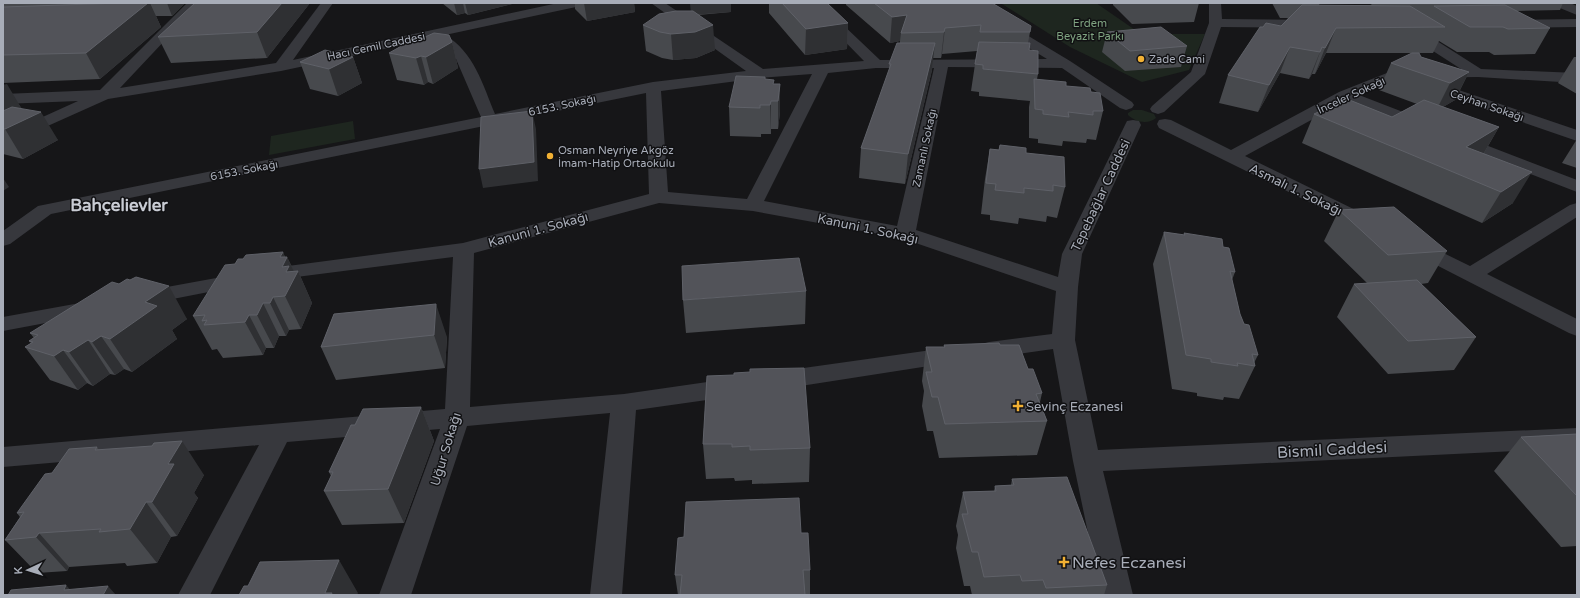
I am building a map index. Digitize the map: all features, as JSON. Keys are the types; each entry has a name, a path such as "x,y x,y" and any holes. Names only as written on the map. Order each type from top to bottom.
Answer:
{"street":[{"path":"3,141 104,95 194,3"},
{"path":"281,66 327,3"},
{"name":"Hacı Cemil Caddesi","path":"104,95 281,66 576,3"},
{"path":"657,3 760,74"},
{"path":"813,3 876,64"},
{"name":"Asmalı 1. Sokağı","path":"965,3 1065,64 1147,120 1231,157 1380,230"},
{"name":"Tepebağlar Caddesi","path":"1117,595 1087,460 1063,340 1067,287 1072,254 1147,120 1198,74 1216,23 1215,3"},
{"path":"1560,3 1577,12"},
{"path":"161,22 176,21"},
{"path":"1216,23 1325,24"},
{"path":"1498,24 1577,23"},
{"path":"1426,24 1402,25 1478,73"},
{"path":"433,34 450,44 463,58 490,120"},
{"name":"Zamanlı Sokağı","path":"905,233 942,63"},
{"name":"6153. Sokağı","path":"3,240 45,210 653,87 760,74 876,64 1065,64"},
{"path":"753,205 823,68"},
{"name":"İnceler Sokağı","path":"1231,157 1346,95 1398,74 1478,73 1577,78"},
{"name":"Ceyhan Sokağı","path":"1398,74 1577,136"},
{"path":"653,87 659,197"},
{"path":"3,99 104,95"},
{"path":"1346,95 1577,186"},
{"name":"Kanuni 1. Sokağı","path":"3,324 265,275 464,249 659,197 753,205 905,233 1067,287"},
{"path":"1472,274 1577,209"},
{"path":"1401,240 1472,274 1577,328"},
{"name":"Uğur Sokağı","path":"395,595 457,417 464,249"},
{"path":"7,462 278,433 624,403 1063,340"},
{"path":"606,595 624,403"},
{"path":"194,595 278,433"},
{"name":"Bismil Caddesi","path":"1087,460 1577,438"}],"green space":[{"name":"Erdem Beyazit Parkı","path":"1096,3 1141,34 1205,34 1189,70 1142,82 1070,47 1002,4"},
{"path":"1133,110 1142,110 1154,114 1156,118 1145,122 1138,121 1128,115 1128,113"},
{"path":"353,121 355,139 269,155 271,136"}],"building":[{"path":"148,3 86,53 3,55 3,7"},
{"path":"195,3 282,3 257,32 158,37"},
{"path":"782,3 827,3 848,23 806,29"},
{"path":"874,3 992,3 1031,26 1030,32 980,32 981,25 945,28 944,32 901,33 907,15 892,17"},
{"path":"1302,5 1410,6 1445,27 1336,28 1325,48 1322,47 1320,52 1290,47 1269,85 1228,75 1260,27 1263,27 1266,23 1281,26"},
{"path":"1505,5 1550,28 1508,29 1503,27 1470,27 1434,6"},
{"path":"676,11 693,11 713,25 695,32 671,34 660,32 643,25 659,14"},
{"path":"1161,27 1187,46 1130,51 1107,32"},
{"path":"434,33 449,35 452,42 426,57 421,56 416,58 389,53 414,39 425,37"},
{"path":"979,42 1030,43 1029,50 1038,51 1038,74 983,69 983,65 975,64"},
{"path":"897,43 935,43 908,154 861,148"},
{"path":"325,50 353,57 329,69 300,62"},
{"path":"1412,53 1419,53 1421,57 1469,72 1450,83 1391,63"},
{"path":"736,76 765,77 765,79 774,80 773,84 780,84 778,101 771,101 770,105 760,105 760,108 729,107"},
{"path":"1034,79 1066,82 1066,86 1090,88 1091,92 1100,93 1103,111 1093,111 1093,115 1068,112 1069,117 1043,114 1043,110 1035,109"},
{"path":"1347,99 1392,117 1424,100 1499,127 1466,147 1532,172 1501,192 1314,114"},
{"path":"12,107 41,112 3,129 3,111"},
{"path":"532,111 534,162 479,169 481,117"},
{"path":"1000,145 1026,148 1026,153 1064,157 1065,187 1053,185 1053,191 1024,188 1024,193 995,190 996,184 986,183 990,149 999,150"},
{"path":"1394,207 1447,251 1388,255 1339,210"},
{"path":"1164,232 1185,235 1184,233 1222,239 1223,247 1229,248 1235,272 1230,271 1240,314 1244,324 1249,325 1258,355 1252,354 1255,366 1237,363 1238,366 1211,362 1211,359 1186,355"},
{"path":"283,252 280,257 287,257 282,267 289,266 286,272 298,271 285,296 273,297 270,303 263,303 257,315 249,315 245,322 204,325 207,320 202,321 205,315 193,316 225,265 235,264 238,259 243,259 246,255"},
{"path":"799,258 806,291 683,300 682,266"},
{"path":"136,277 169,286 145,302 157,306 110,339 101,336 92,342 88,340 69,352 63,350 54,356 25,347 33,342 29,341 38,335 30,333 112,282 119,284 127,279 130,280"},
{"path":"1417,280 1476,337 1408,341 1354,284"},
{"path":"436,304 434,335 321,347 334,314"},
{"path":"999,343 1000,345 1019,345 1028,369 1033,369 1042,393 1036,394 1047,421 945,424 938,397 932,397 926,372 932,372 926,347"},
{"path":"804,368 810,448 750,450 750,446 732,447 732,444 703,444 707,376 734,375 734,373 750,372 750,369"},
{"path":"421,407 388,489 324,491 333,472 329,472 351,425 355,425 363,409"},
{"path":"1577,434 1577,496 1521,437"},
{"path":"182,441 168,464 174,464 152,502 146,502 130,529 99,532 101,529 39,533 36,537 5,540 24,512 17,513 45,474 52,473 69,449 97,447 95,450 152,446 154,443"},
{"path":"1067,477 1107,585 1046,588 1043,580 1022,581 1020,575 984,577 978,552 972,552 962,514 968,514 963,492 996,491 995,486 1014,485 1012,479"},
{"path":"799,498 801,533 808,533 810,570 803,570 805,595 680,595 682,575 675,575 678,538 684,537 686,502"},
{"path":"339,560 325,593 332,593 331,595 239,595 244,586 248,586 260,562"},
{"path":"66,585 64,590 108,586 103,595 8,595 11,590"}],"place":[{"name":"Zade Cami","path":"1141,59"},
{"name":"Osman Neyriye Akgöz İmam-Hatip Ortaokulu","path":"550,156"},
{"name":"Sevinç Eczanesi","path":"1018,406"},
{"name":"Nefes Eczanesi","path":"1064,562"}],"district":[{"name":"Bahçelievler","path":"119,205"}]}
